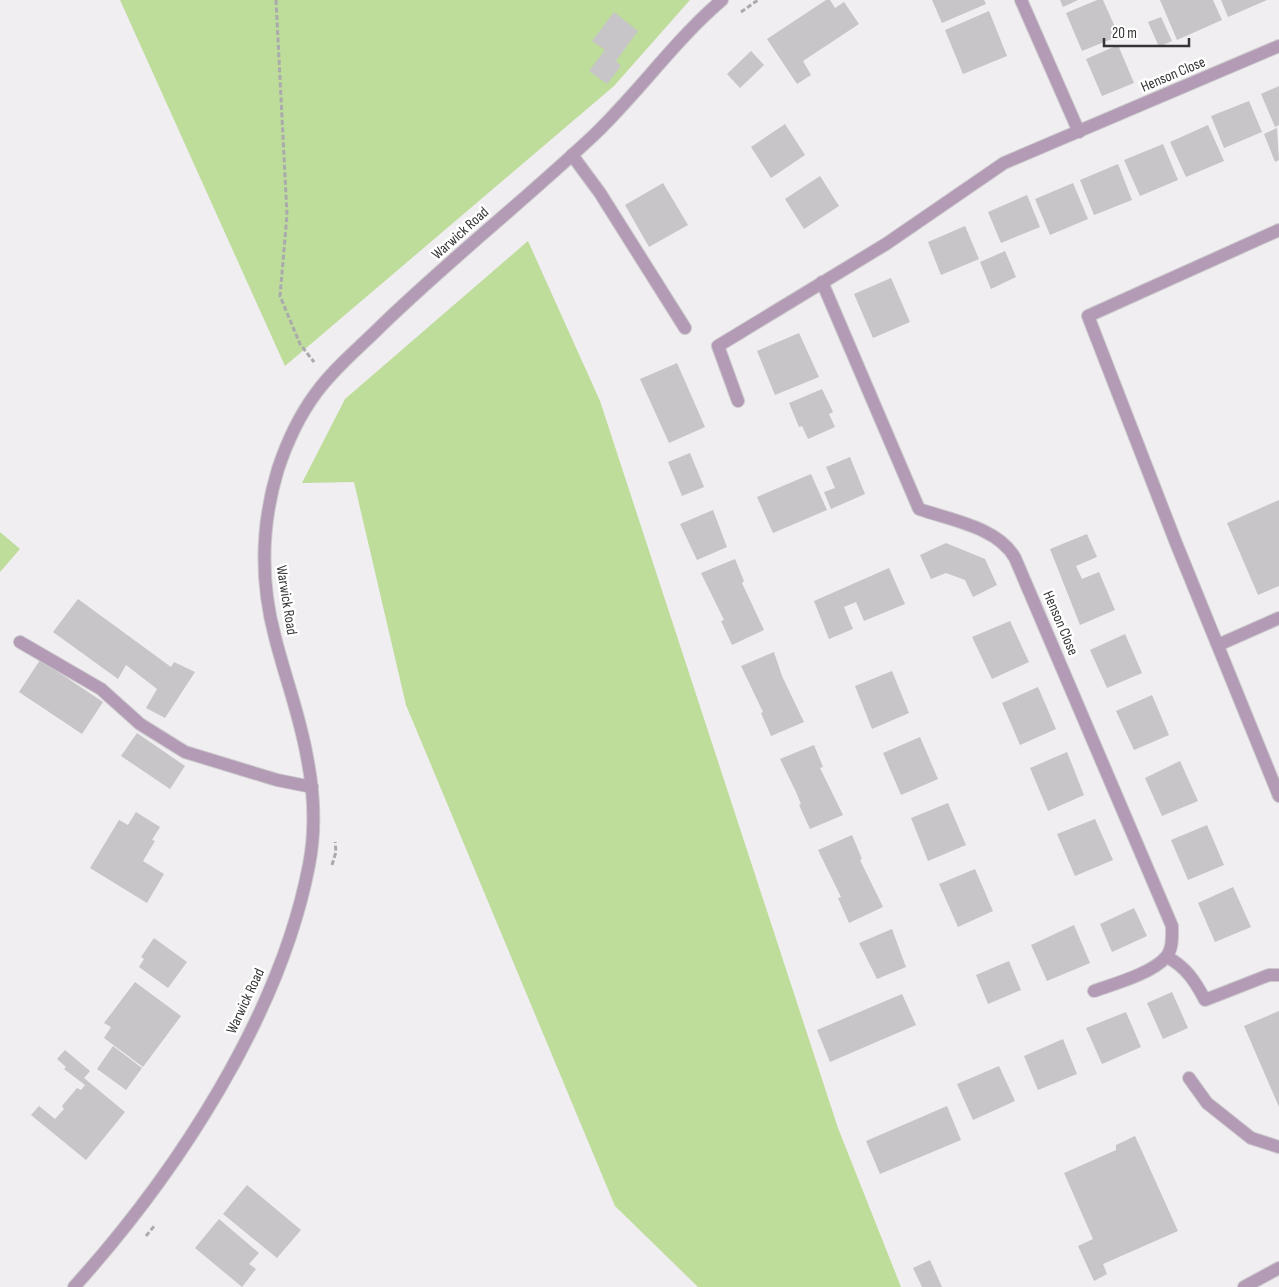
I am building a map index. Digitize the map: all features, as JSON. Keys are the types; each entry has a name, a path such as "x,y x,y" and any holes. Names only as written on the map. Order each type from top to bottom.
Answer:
{"street":[{"name":"Warwick Road","path":"74,1287 152,1193 230,1069 280,965 300,906 310,862 314,821 312,787 307,754 274,634 265,589 264,548 267,513 278,469 294,428 327,378 398,310 611,118 686,34 722,0"},
{"path":"1021,0 1079,132"},
{"name":"Henson Close","path":"738,401 718,346 886,244 1004,163 1279,46"},
{"path":"572,155 600,193 685,328"},
{"path":"1279,230 1088,316 1279,796"},
{"name":"Henson Close","path":"822,282 919,509 992,536 1009,548 1015,558 1172,926 1172,944 1167,956"},
{"path":"1218,644 1279,618"},
{"path":"20,642 101,689 140,724 185,752 277,780 312,787"},
{"path":"1094,991 1152,968 1167,956 1192,976 1205,1000 1269,975 1279,975"},
{"path":"1189,1078 1207,1103 1251,1138 1279,1147"},
{"path":"1244,1287 1279,1268"}],"path":[{"path":"276,0 287,215 280,296 300,344 327,378"},
{"path":"738,13 758,0"},
{"path":"331,870 336,852 334,834"},
{"path":"146,1237 157,1222"}],"green space":[{"path":"120,0 690,0 614,86 285,366"},
{"path":"528,241 600,401 838,1128 901,1287 698,1287 615,1206 406,705 354,482 302,483 345,399"},
{"path":"0,532 20,549 0,572"}],"building":[{"path":"826,0 830,0 835,8 844,2 859,24 803,61 811,75 797,84 767,39"},
{"path":"932,0 984,0 986,4 942,23"},
{"path":"1060,0 1078,0 1063,7"},
{"path":"1097,0 1103,0 1119,36 1082,51 1066,13"},
{"path":"1160,0 1213,0 1222,20 1177,40"},
{"path":"1221,0 1267,0 1228,17"},
{"path":"989,11 1007,56 963,74 945,30"},
{"path":"614,12 638,31 616,61 621,66 607,84 589,71 605,50 592,41"},
{"path":"1161,17 1172,41 1159,47 1148,22"},
{"path":"1118,45 1134,83 1102,96 1086,59"},
{"path":"751,51 764,65 740,88 727,74"},
{"path":"1279,86 1279,125 1275,127 1261,94"},
{"path":"1249,101 1262,132 1224,148 1211,116"},
{"path":"785,124 805,155 771,178 751,147"},
{"path":"1208,125 1224,161 1186,177 1170,142"},
{"path":"1277,128 1279,160 1275,162 1264,134"},
{"path":"1163,144 1178,180 1140,196 1124,160"},
{"path":"1118,164 1132,200 1094,215 1080,180"},
{"path":"820,176 839,206 804,229 785,199"},
{"path":"663,183 688,225 649,247 625,205"},
{"path":"1073,183 1088,219 1050,235 1035,199"},
{"path":"1027,195 1040,227 1001,243 988,212"},
{"path":"965,226 979,259 941,275 928,242"},
{"path":"1005,251 1016,277 991,289 980,262"},
{"path":"891,278 910,322 873,338 854,294"},
{"path":"799,333 819,377 775,395 757,351"},
{"path":"677,363 705,427 669,443 640,379"},
{"path":"822,389 833,412 829,414 835,427 808,439 802,426 799,427 789,403"},
{"path":"690,453 704,487 682,496 668,462"},
{"path":"850,457 865,494 831,509 824,492 835,488 826,467"},
{"path":"811,474 827,510 773,533 757,497"},
{"path":"1279,500 1279,586 1258,595 1227,523"},
{"path":"713,510 727,547 697,560 680,524"},
{"path":"1087,534 1097,557 1076,566 1082,579 1099,572 1115,610 1080,625 1050,549"},
{"path":"946,543 985,559 997,585 973,597 965,580 946,573 931,579 920,555"},
{"path":"735,559 744,581 742,583 764,630 732,645 721,621 724,620 701,573"},
{"path":"889,568 905,604 864,621 856,602 844,607 853,629 829,639 814,601"},
{"path":"78,599 171,667 174,662 195,672 165,718 146,708 157,689 126,665 118,679 53,632"},
{"path":"1010,621 1029,662 992,679 972,637"},
{"path":"1125,634 1142,673 1107,688 1090,650"},
{"path":"774,652 782,676 804,722 771,736 761,713 763,712 741,666"},
{"path":"40,660 103,702 82,734 19,692"},
{"path":"892,671 909,713 872,729 855,686"},
{"path":"1038,687 1056,729 1020,745 1002,703"},
{"path":"1152,695 1169,735 1134,750 1116,711"},
{"path":"137,733 185,766 170,789 121,756"},
{"path":"920,737 938,779 901,795 883,753"},
{"path":"814,745 823,767 820,768 843,815 810,829 799,805 801,804 796,792 780,759"},
{"path":"1067,752 1084,795 1048,811 1030,768"},
{"path":"1180,761 1198,801 1162,816 1145,778"},
{"path":"948,803 966,845 928,861 911,818"},
{"path":"136,812 160,827 152,840 155,841 143,861 164,874 147,903 90,868 119,820 128,825"},
{"path":"1095,819 1113,860 1075,876 1057,834"},
{"path":"1207,825 1224,865 1188,880 1171,840"},
{"path":"852,835 862,859 860,860 883,907 849,923 838,898 841,897 818,850"},
{"path":"975,869 993,911 958,927 939,884"},
{"path":"1233,887 1251,927 1215,942 1198,903"},
{"path":"1134,908 1147,936 1112,952 1100,924"},
{"path":"1074,925 1090,963 1047,981 1031,945"},
{"path":"892,929 906,967 877,979 859,943"},
{"path":"154,938 187,962 168,988 139,967 144,959 141,957"},
{"path":"1009,961 1021,990 988,1004 976,975"},
{"path":"135,982 181,1016 143,1067 104,1038 111,1027 104,1023"},
{"path":"1172,992 1188,1028 1163,1039 1147,1003"},
{"path":"902,994 916,1025 830,1062 817,1030"},
{"path":"1279,1011 1279,1107 1244,1026"},
{"path":"1126,1012 1141,1047 1102,1064 1086,1028"},
{"path":"1063,1039 1077,1074 1038,1090 1024,1056"},
{"path":"113,1046 142,1068 126,1090 97,1069"},
{"path":"65,1050 90,1071 84,1078 125,1112 86,1160 31,1115 39,1106 55,1119 64,1109 62,1106 77,1088 81,1090 85,1085 64,1069 66,1067 57,1059"},
{"path":"999,1066 1015,1101 973,1120 957,1084"},
{"path":"947,1106 961,1140 880,1174 866,1141"},
{"path":"1135,1136 1178,1231 1103,1264 1107,1274 1094,1281 1078,1246 1093,1239 1064,1173 1116,1150 1116,1145"},
{"path":"247,1185 301,1230 277,1258 223,1214"},
{"path":"219,1219 259,1253 249,1264 256,1269 242,1287 195,1248"},
{"path":"930,1260 942,1287 922,1287 913,1268"}]}
